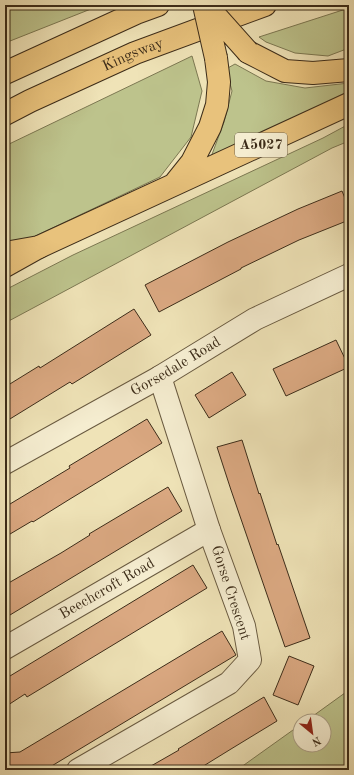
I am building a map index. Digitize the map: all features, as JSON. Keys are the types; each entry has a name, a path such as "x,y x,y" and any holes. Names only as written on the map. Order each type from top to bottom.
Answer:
{"main road":[{"path":"5,74 136,13 158,5"},
{"path":"205,5 248,52 285,71 313,74 349,70"},
{"path":"5,266 39,247 172,186 192,162 210,127 217,105 219,82 216,58 205,5"},
{"name":"Kingsway","path":"5,114 135,53 265,5"},
{"name":"A5027","path":"172,186 349,104"},
{"path":"5,253 39,247"}],"street":[{"name":"Gorsedale Road","path":"5,463 160,377 255,319 349,275"},
{"name":"Gorse Crescent","path":"78,770 229,683 250,660 244,626 210,530 160,377"},
{"name":"Beechcroft Road","path":"5,648 210,530"}],"green space":[{"path":"5,5 101,5 5,43"},
{"path":"349,8 349,48 328,56 295,53 266,42 259,37"},
{"path":"192,56 202,91 191,137 160,177 25,241 5,245 5,146"},
{"path":"235,64 266,81 305,88 349,83 349,91 292,120 211,157 224,122 232,91 226,69"},
{"path":"349,124 349,141 332,148 5,323 5,290 73,255 323,138"},
{"path":"349,690 349,770 237,770 292,731 292,753 332,753 332,713 317,713"}],"building":[{"path":"342,191 349,208 349,220 299,240 241,268 159,312 145,285 228,242 298,209"},
{"path":"134,309 151,335 72,384 70,382 5,422 5,387 39,366 40,368"},
{"path":"336,340 349,367 286,396 273,369"},
{"path":"232,372 246,395 209,418 195,395"},
{"path":"147,419 162,443 33,522 32,521 5,537 5,507"},
{"path":"242,440 259,494 260,493 310,638 285,647 217,447"},
{"path":"168,487 182,511 5,618 5,585 61,553 90,535 89,534"},
{"path":"193,565 207,588 27,697 25,694 5,707 5,679"},
{"path":"222,631 236,655 45,770 5,770 5,753 20,752"},
{"path":"289,656 314,666 298,705 273,695"},
{"path":"264,697 277,721 197,770 144,770 179,750 178,749"}]}
